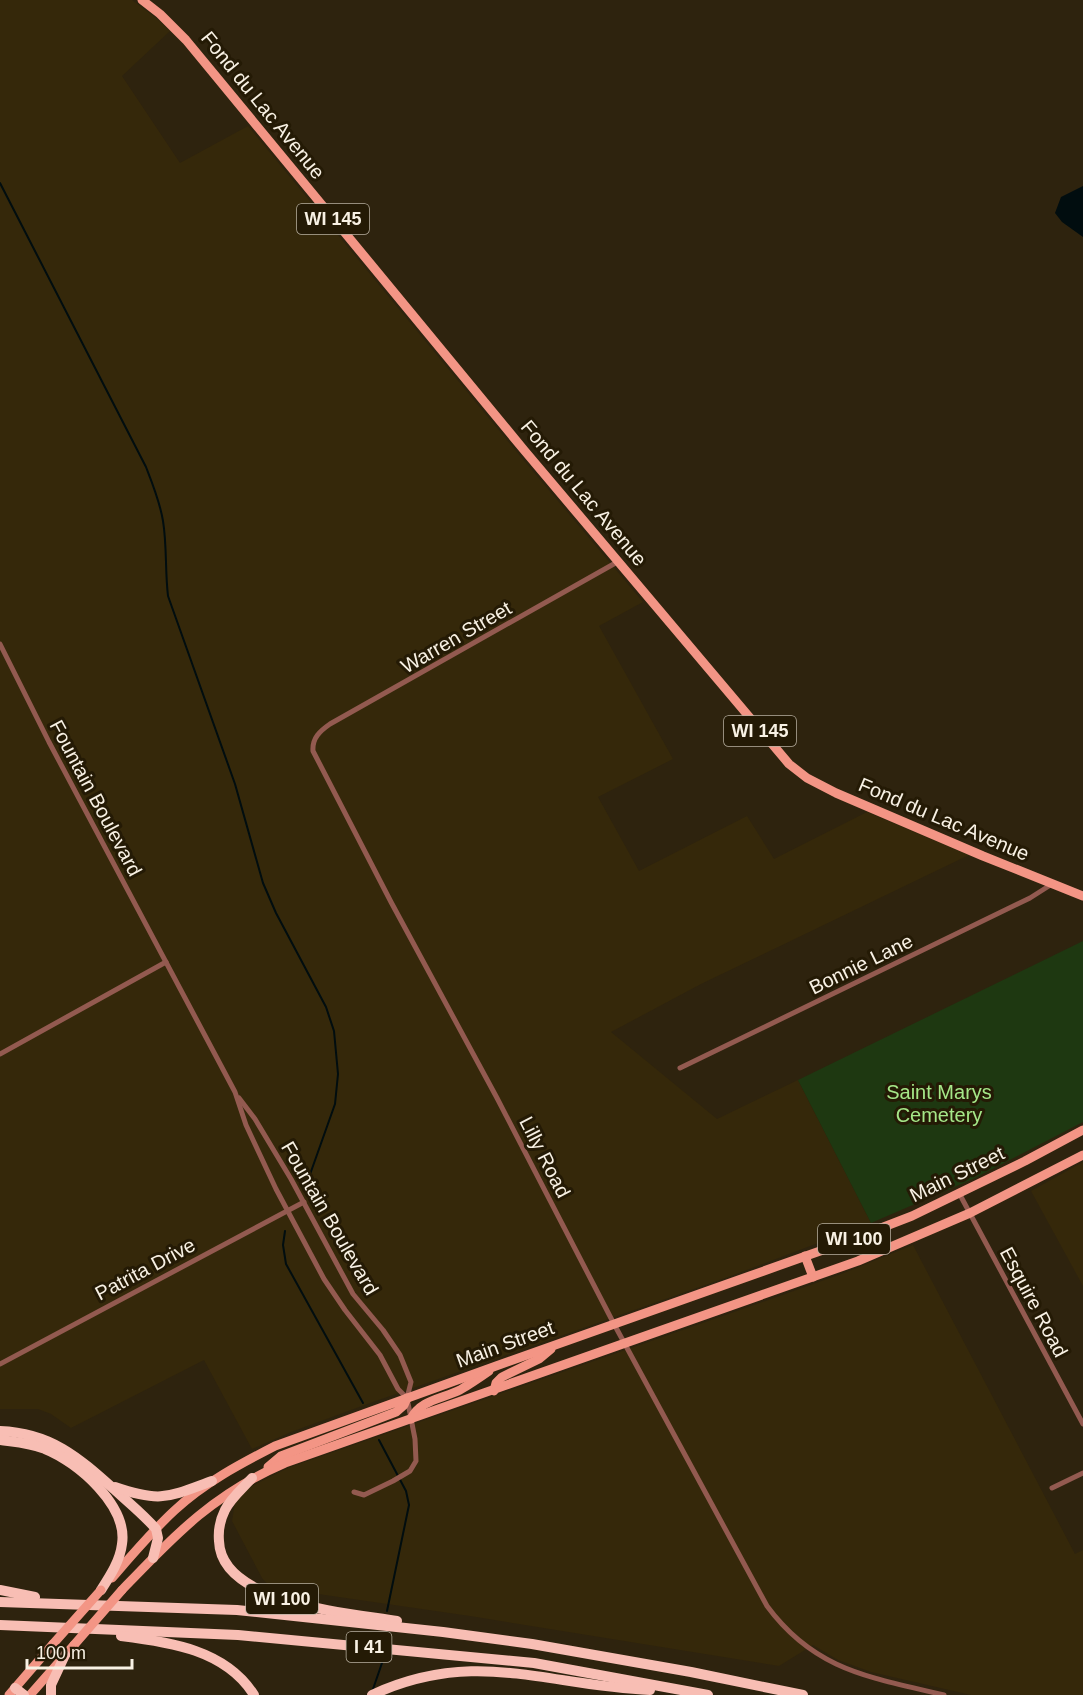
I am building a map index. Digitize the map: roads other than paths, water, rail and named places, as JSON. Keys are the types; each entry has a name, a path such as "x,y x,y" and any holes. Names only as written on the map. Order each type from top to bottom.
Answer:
{"highway":[{"path":"0,1431 19,1433 52,1443 77,1456 156,1529 158,1538 153,1558"},
{"path":"0,1440 24,1443 59,1456 93,1483 115,1507 120,1519 123,1544 116,1565 101,1590"},
{"name":"WI 100","path":"257,1476 230,1501 218,1529 220,1551 235,1574 264,1593 288,1601 443,1632"},
{"path":"110,1486 138,1496 156,1498 172,1496 212,1481"},
{"path":"0,1590 68,1604"},
{"name":"I 41","path":"0,1602 237,1610 443,1632 532,1644 691,1672 803,1695"},
{"name":"I 41","path":"0,1625 238,1635 534,1663 708,1695"},
{"path":"47,1626 163,1641 184,1646 224,1665 242,1680 254,1695"},
{"path":"51,1695 51,1685 65,1656"},
{"path":"375,1694 419,1678 465,1670 525,1674 631,1689 689,1691"}],"main road":[{"name":"Fond du Lac Avenue","path":"142,0 186,40 521,446 761,733 794,768 836,793 1083,896"},
{"name":"Main Street","path":"14,1693 53,1644 176,1509 212,1481 275,1446 912,1216 1083,1130"},
{"name":"Main Street","path":"30,1695 122,1590 192,1519 213,1502 257,1476 285,1463 858,1261 970,1213 1083,1155"},
{"path":"805,1256 813,1277"},
{"path":"494,1391 496,1383 502,1377 539,1359 557,1344"},
{"path":"411,1419 414,1412 421,1406 458,1391 495,1366"},
{"path":"257,1476 281,1456 396,1412 404,1405 407,1398"}],"street":[{"name":"Warren Street","path":"313,744 316,736 330,724 619,561"},
{"name":"Fountain Boulevard","path":"0,644 49,742 235,1092 255,1119 304,1202 353,1293 400,1355 411,1382 407,1398"},
{"name":"Lilly Road","path":"313,744 313,751 326,778 500,1102 614,1324 767,1606 783,1626 822,1658 858,1674 944,1695"},
{"name":"Bonnie Lane","path":"680,1068 1030,898 1052,883"},
{"path":"0,1054 166,962"},
{"name":"Fountain Boulevard","path":"235,1092 246,1125 288,1211 332,1292 380,1355 398,1389 407,1398"},
{"name":"Esquire Road","path":"959,1193 1083,1424"},
{"name":"Patrita Drive","path":"0,1364 304,1202"},
{"path":"354,1492 364,1495 393,1481 407,1473 416,1461 417,1453 407,1398"},
{"path":"1052,1488 1083,1473"}],"waterway":[{"path":"0,183 146,467 163,521 168,596 235,784 263,883 276,913 326,1007 334,1031 338,1074 335,1104 308,1180"},
{"path":"285,1231 283,1245 286,1264 363,1403"},
{"path":"379,1440 406,1491 409,1505 387,1611"},
{"path":"372,1692 382,1663"}],"park label":[{"name":"Saint Marys Cemetery","path":"939,1104"}]}
